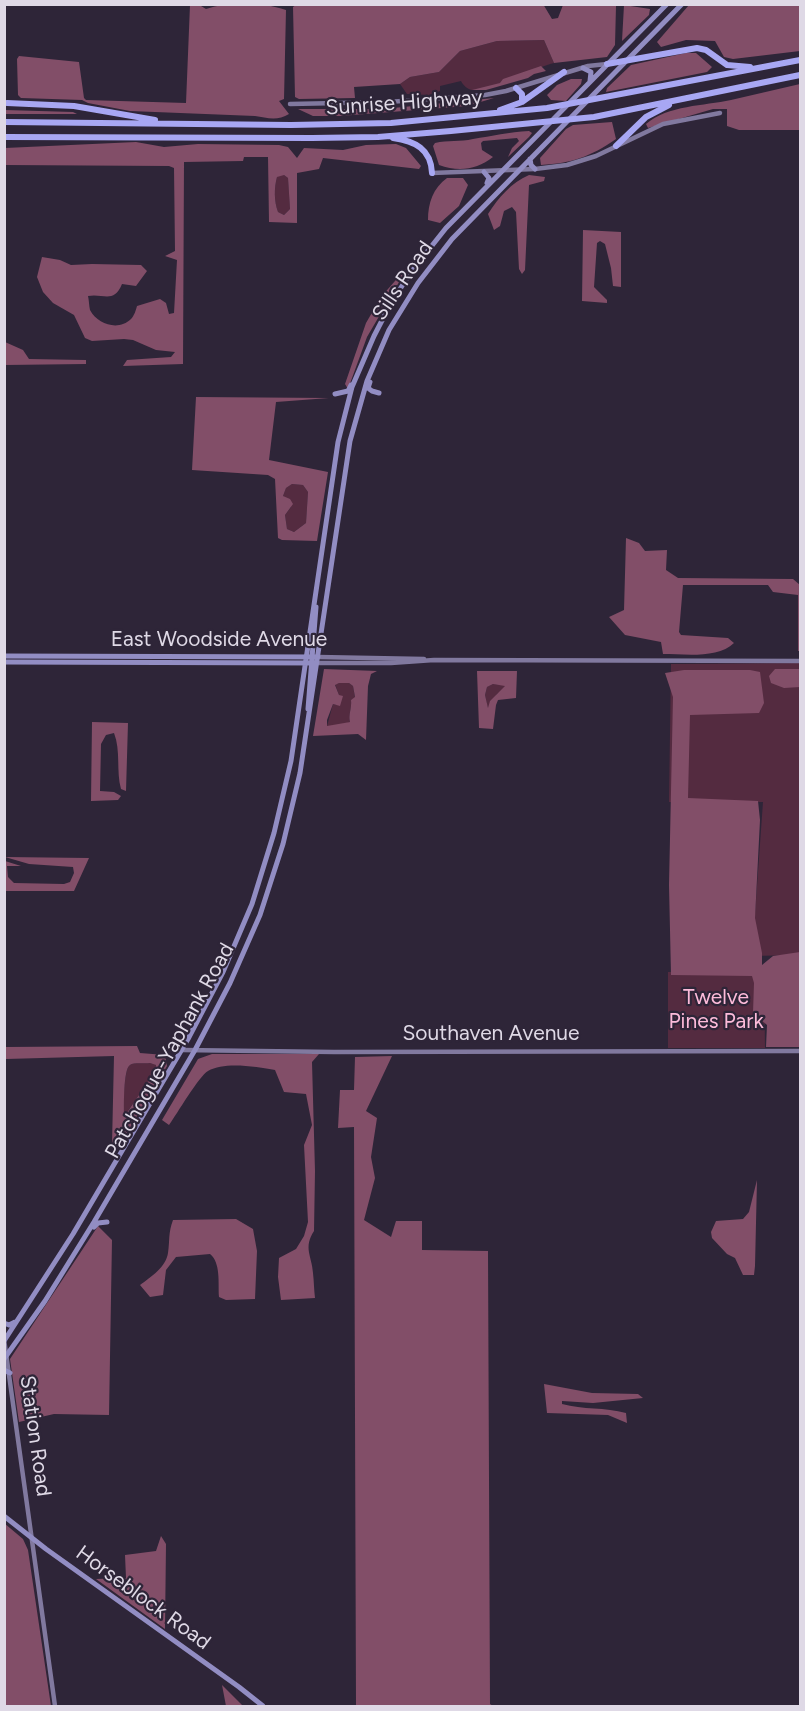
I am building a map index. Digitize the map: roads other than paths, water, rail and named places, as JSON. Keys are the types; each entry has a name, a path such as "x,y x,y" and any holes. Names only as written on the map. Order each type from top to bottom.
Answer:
{"highway":[{"path":"607,64 697,48 706,50 730,66 774,66"},
{"name":"Sunrise Highway","path":"4,122 291,125 391,123 547,108 801,60"},
{"path":"485,115 522,102 564,72"},
{"name":"Sunrise Highway","path":"4,137 378,137 594,117 801,75"},
{"path":"516,88 522,94 522,102"},
{"path":"616,146 646,117 683,99"},
{"path":"6,103 60,105 149,119 213,124"},
{"path":"378,137 401,139 419,145 429,156 432,173"}],"main road":[{"name":"Sills Road","path":"312,660 316,590 334,460 342,424 352,387 392,303 411,272 446,228 667,4"},
{"name":"Sills Road","path":"312,660 355,418 381,346 407,298 452,239 682,4"},
{"path":"607,64 607,81"},
{"path":"583,68 591,72 590,82"},
{"path":"519,170 518,161 525,148"},
{"path":"530,159 531,165 536,169"},
{"path":"490,199 502,183 504,178 502,171"},
{"path":"472,202 489,179 484,172"},
{"path":"355,418 366,396 380,393 370,391 368,386 381,346"},
{"path":"342,424 345,399 344,396 336,394 348,390 359,363 367,352"},
{"name":"East Woodside Avenue","path":"4,656 312,660"},
{"name":"East Woodside Avenue","path":"4,662 312,660"},
{"name":"Patchogue-Yaphank Road","path":"6,1357 83,1239 195,1050 238,966 266,898 292,809 309,719 312,660"},
{"name":"Patchogue-Yaphank Road","path":"26,1309 90,1207 182,1050 231,955 267,860 288,779 312,660"},
{"path":"83,1239 97,1224 107,1222"},
{"path":"4,1323 13,1324 26,1309"},
{"path":"5,1340 26,1309"},
{"name":"Horseblock Road","path":"4,1516 239,1687 263,1707"}],"street":[{"path":"290,104 450,99 492,94 564,72 607,64"},
{"path":"432,173 536,169 574,163 663,124 720,113"},
{"name":"East Woodside Avenue","path":"312,660 391,663 434,660 801,661"},
{"name":"Southaven Avenue","path":"182,1050 801,1051"},
{"name":"Station Road","path":"5,1340 7,1372 55,1707"}],"park label":[{"name":"Twelve Pines Park","path":"716,1010"}]}
